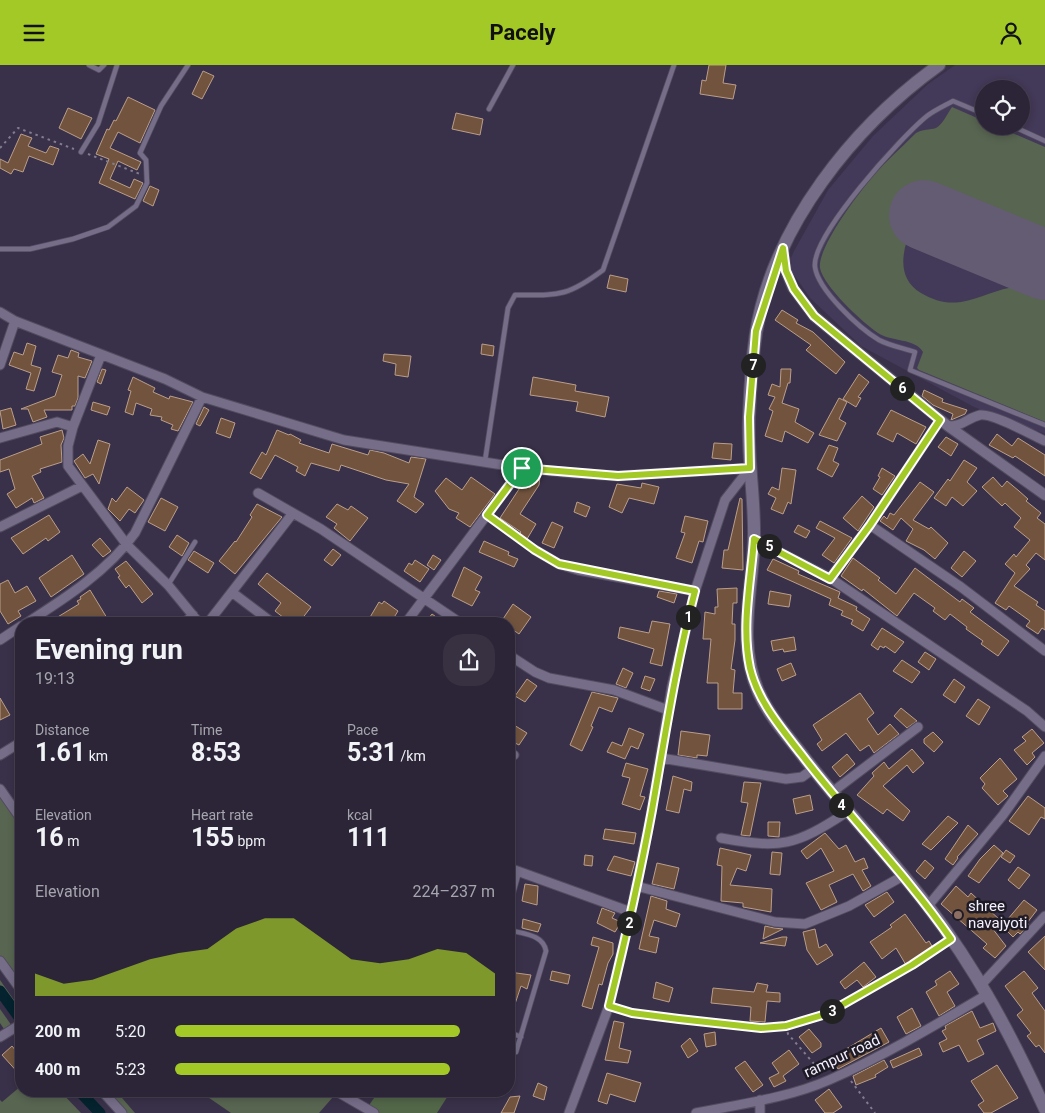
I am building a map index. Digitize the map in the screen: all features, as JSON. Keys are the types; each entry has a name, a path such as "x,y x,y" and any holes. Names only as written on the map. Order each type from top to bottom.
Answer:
{"main road":[{"path":"939,65 894,101 845,153 803,209 783,248 756,331 749,417 754,539 747,620 747,647 750,669 758,691 771,714 846,812 928,906 951,939 985,989 1020,1054 1045,1109"}],"street":[{"path":"783,248 786,271 794,289 814,316 944,423 1045,495"},
{"path":"0,312 15,321 165,379 202,397 344,439 522,468 618,476 750,468"},
{"path":"0,365 15,321"},
{"path":"101,355 73,427 67,456 68,466 127,545 168,585 193,615"},
{"path":"35,617 85,581 127,545 135,533 202,397"},
{"path":"944,423 961,425 971,418 983,415 1045,441"},
{"path":"0,438 57,422 73,427"},
{"path":"830,579 944,423"},
{"path":"410,617 522,468"},
{"path":"569,1113 609,1006 632,912 661,758 668,710 682,639 695,591 725,500 750,468"},
{"path":"0,527 82,486"},
{"path":"258,493 321,529 451,617"},
{"path":"213,617 294,513"},
{"path":"870,525 961,587 1045,651"},
{"path":"754,539 830,579 1027,711 1045,727"},
{"path":"535,550 559,564 578,570 695,591"},
{"path":"232,593 265,617"},
{"path":"0,640 15,630"},
{"path":"515,659 543,676 614,690 668,710"},
{"path":"831,793 918,727"},
{"path":"0,755 15,746"},
{"path":"928,906 1003,815 1045,756"},
{"path":"661,758 786,779 802,777 813,769"},
{"path":"0,789 15,810"},
{"path":"721,837 763,845 784,843 801,838 846,812"},
{"path":"515,870 632,912"},
{"path":"636,886 775,922 805,924 849,906 903,876"},
{"name":"rampur road","path":"696,1113 760,1100 830,1080 940,1022 985,989 1045,916"},
{"path":"0,961 15,982"},
{"path":"2,1036 15,1028"},
{"path":"107,1097 122,1113"},
{"path":"346,1097 374,1113"},
{"path":"760,1100 760,1113"}],"lane":[{"path":"89,65 99,70 104,65"},
{"path":"82,152 98,124 117,65"},
{"path":"0,249 30,249 73,239 108,227 136,206 147,183 146,159 140,153 161,106 188,65"},
{"path":"489,109 513,65"},
{"path":"485,461 508,308 515,295 567,293 579,288 603,270 674,65"},
{"path":"975,110 953,101 938,108 922,120 860,187 833,224 815,260 815,268 825,289 863,329 881,341 915,352 910,370 1045,425"},
{"path":"1030,134 1045,141"},
{"path":"168,585 195,542"},
{"path":"515,886 519,872"},
{"path":"515,932 536,937 545,945 546,951 516,1052"},
{"path":"515,1035 521,1037"}],"path":[{"path":"0,148 18,128 147,176"},
{"path":"487,515 535,550"},
{"path":"609,1006 632,1013 679,1019 761,1028 786,1026 826,1014 912,965 951,939"},
{"path":"786,1026 788,1034 830,1080"},
{"path":"844,1072 875,1113"}],"shaded area":[{"path":"955,65 1045,65 1045,434 974,407 861,346 810,298 792,272 791,258 794,251 828,190 873,136 928,84"}],"green space":[{"path":"952,107 975,117 975,135 1017,135 1045,147 1045,247 926,197 909,234 903,260 905,273 910,284 921,293 936,300 956,303 968,301 1003,289 1017,287 1045,297 1045,422 919,370 917,368 923,352 914,344 883,336 871,328 836,294 823,276 820,268 824,250 830,238 859,193 883,165 916,133 936,128"},
{"path":"0,795 15,816 15,979 0,959"},
{"path":"0,980 15,1001 15,1015 0,993"},
{"path":"0,1009 12,1026 15,1024 15,1028 6,1032 0,1023"},
{"path":"15,1091 15,1097 66,1097 81,1113 0,1113 0,1100 2,1102"},
{"path":"112,1097 121,1097 135,1113 124,1113"},
{"path":"208,1097 333,1097 319,1113 231,1113"},
{"path":"375,1097 447,1097 437,1113 375,1113 367,1108"}],"building":[{"path":"709,65 726,65 723,83 736,85 733,99 700,94 702,80 706,81"},
{"path":"203,71 214,76 202,99 192,94"},
{"path":"128,97 155,110 140,143 118,132 110,148 141,162 137,170 118,161 110,179 130,188 134,179 143,183 135,199 99,183 109,159 96,154 107,129 109,130 114,120 116,121"},
{"path":"68,108 92,118 81,139 59,128"},
{"path":"456,113 483,119 480,135 452,129"},
{"path":"21,134 32,138 28,146 46,153 50,146 59,149 53,165 29,156 23,172 14,169 11,174 0,168 0,159 8,163"},
{"path":"150,186 159,190 153,206 143,201"},
{"path":"610,275 628,279 626,292 607,288"},
{"path":"782,310 798,320 796,323 813,332 845,362 836,374 806,350 811,345 775,320"},
{"path":"27,343 36,346 31,365 41,368 34,391 26,389 31,373 9,365 14,352 23,355"},
{"path":"482,344 494,346 493,356 481,354"},
{"path":"71,350 79,353 78,357 92,361 85,378 78,376 78,398 75,406 72,406 72,410 44,410 47,417 33,422 28,409 21,409 55,396 62,375 52,372 58,355 68,358"},
{"path":"384,354 411,356 408,377 395,375 396,364 383,361"},
{"path":"102,369 106,370 101,384 97,382"},
{"path":"781,369 791,369 790,383 788,383 782,403 799,409 795,422 814,433 808,443 785,431 782,442 765,436 773,411 769,409 775,397 768,395 772,384 780,387"},
{"path":"859,374 869,382 858,397 861,398 856,407 843,399"},
{"path":"133,377 155,388 153,392 169,399 170,396 193,402 178,431 171,429 173,425 161,420 162,417 150,415 152,409 136,403 133,415 125,412 131,391 128,390"},
{"path":"533,377 576,385 575,391 609,397 605,417 576,411 578,402 530,395"},
{"path":"924,390 943,399 942,402 967,410 965,414 951,420 953,414 933,405 922,396"},
{"path":"839,398 847,402 839,419 846,423 837,441 819,435"},
{"path":"93,402 110,407 107,415 91,410"},
{"path":"204,407 209,410 200,426 196,424"},
{"path":"11,408 16,425 3,429 0,411"},
{"path":"891,410 926,427 916,444 897,433 893,442 877,434"},
{"path":"221,418 235,423 230,438 216,433"},
{"path":"62,430 64,438 61,445 62,462 40,469 41,472 32,476 44,498 34,503 32,498 16,508 7,494 15,489 9,469 0,472 0,460 42,444 40,437"},
{"path":"277,430 301,440 299,443 329,453 332,444 368,455 370,450 384,453 409,463 411,457 426,459 414,497 424,504 416,513 397,501 409,484 386,480 341,465 339,471 311,463 305,476 296,471 298,467 275,455 261,479 250,473 262,452 266,455"},
{"path":"997,434 1012,446 1018,438 1045,455 1045,476 1015,456 1013,458 989,445"},
{"path":"946,437 958,444 951,456 938,447"},
{"path":"98,440 110,444 99,484 93,474 85,478 74,461 83,454 90,464"},
{"path":"714,443 732,444 731,460 712,458"},
{"path":"829,445 838,448 833,461 839,464 832,477 817,469"},
{"path":"964,460 977,468 967,482 977,491 963,506 952,497 946,506 934,498 948,479 950,481"},
{"path":"782,468 796,470 791,504 788,502 783,514 771,509 776,498 768,494 772,487 779,490"},
{"path":"882,468 895,476 882,495 873,489 880,477 878,476"},
{"path":"530,476 540,477 539,485 520,514 536,524 527,539 519,534 521,532 500,518 523,483 530,488"},
{"path":"471,477 495,494 470,527 456,518 459,513 449,509 435,491 446,478 462,490"},
{"path":"993,477 1002,487 1007,481 1028,499 1026,501 1041,513 1037,518 1045,524 1045,560 1036,553 1026,565 1030,569 1014,586 1038,602 1036,605 1045,611 1045,630 1042,628 1038,634 1026,626 1030,621 1009,606 1006,610 995,603 1015,573 1005,564 1014,554 1016,557 1030,540 1014,527 1021,518 1005,503 1002,506 982,487"},
{"path":"920,482 934,492 913,520 929,529 931,527 948,543 935,559 924,550 906,541 913,529 901,518 893,530 880,521 884,516 887,519 890,513 894,515"},
{"path":"642,483 659,487 654,504 629,498 622,513 609,507 617,484 641,488"},
{"path":"127,487 144,500 135,513 129,509 120,521 108,509 112,498 116,502"},
{"path":"862,496 874,507 858,531 843,518"},
{"path":"161,498 178,507 165,531 148,522"},
{"path":"740,498 742,499 743,570 722,568 724,550 728,550"},
{"path":"577,502 590,507 586,517 574,512"},
{"path":"257,504 282,517 235,574 219,561 236,542 252,517 250,515"},
{"path":"337,504 348,510 351,506 368,518 350,541 334,528 337,524 326,517"},
{"path":"49,515 60,532 48,541 46,538 23,554 11,538"},
{"path":"685,516 708,521 703,542 699,541 692,563 676,558 685,533 681,532"},
{"path":"820,521 852,538 834,563 822,555 835,538 816,528"},
{"path":"552,522 563,527 554,548 542,543"},
{"path":"798,525 810,531 806,538 794,532"},
{"path":"177,535 189,543 182,556 169,547"},
{"path":"100,538 111,551 103,557 92,545"},
{"path":"484,541 509,552 508,555 518,559 514,567 479,552"},
{"path":"333,549 341,555 332,566 324,560"},
{"path":"194,551 214,563 208,573 188,560"},
{"path":"964,551 976,561 962,577 951,568"},
{"path":"72,555 84,574 51,597 39,578"},
{"path":"433,555 441,560 434,570 427,565"},
{"path":"853,558 880,578 878,580 896,594 915,568 960,602 962,599 974,608 970,612 1009,641 998,656 981,644 983,641 950,614 945,620 933,611 935,608 914,593 897,616 863,589 862,591 841,576"},
{"path":"773,559 799,571 798,574 840,592 838,598 857,607 856,610 870,619 863,631 851,624 853,620 841,615 843,611 829,605 831,599 767,570"},
{"path":"415,560 429,569 420,582 404,571 409,563 412,565"},
{"path":"126,561 153,594 142,603 129,585 126,588 118,577 120,576 115,569"},
{"path":"464,567 482,577 475,590 480,592 472,606 452,596"},
{"path":"267,573 311,607 303,617 283,617 275,611 281,603 258,584"},
{"path":"8,580 15,593 27,586 36,601 18,611 21,616 15,617 15,620 8,624 0,611 0,584"},
{"path":"737,588 737,603 733,603 732,624 735,624 735,640 731,669 735,670 733,693 742,693 742,709 718,709 718,683 707,683 711,639 703,639 705,612 715,614 715,607 718,607 717,589"},
{"path":"90,590 106,617 58,617 79,604 77,601 81,599 80,597"},
{"path":"659,591 677,594 674,603 657,597"},
{"path":"770,591 791,595 789,607 768,604"},
{"path":"384,601 398,611 394,617 370,617 379,602 382,604"},
{"path":"513,604 531,617 519,634 515,631 515,617 504,617"},
{"path":"652,621 670,624 662,666 650,663 654,649 618,638 620,627 649,633"},
{"path":"882,628 904,642 895,653 885,646 884,648 880,646 878,650 871,645"},
{"path":"794,637 796,650 784,652 783,649 773,651 771,641"},
{"path":"925,652 936,659 929,670 918,662"},
{"path":"902,660 920,672 912,683 893,671"},
{"path":"791,663 796,675 782,681 777,669"},
{"path":"623,668 633,673 626,688 616,684"},
{"path":"645,676 655,679 650,691 641,688"},
{"path":"527,679 537,686 525,702 515,696"},
{"path":"954,679 965,687 955,703 943,695"},
{"path":"592,692 618,698 612,712 599,707 591,726 593,727 582,751 570,745"},
{"path":"860,693 874,713 867,719 878,735 890,724 899,734 874,753 869,745 860,751 846,733 822,751 817,744 822,740 813,725"},
{"path":"0,698 10,715 0,720"},
{"path":"978,699 990,707 979,725 966,716"},
{"path":"901,708 917,721 907,728 894,716"},
{"path":"515,726 527,733 519,745 515,743"},
{"path":"629,728 644,734 638,749 631,746 625,759 607,752 612,742 622,746"},
{"path":"1032,729 1044,743 1032,753 1035,757 1027,765 1014,750 1026,741 1022,737"},
{"path":"681,731 710,735 707,756 697,755 697,758 678,755"},
{"path":"933,732 943,742 934,752 924,743 924,739"},
{"path":"912,749 924,763 913,773 907,765 883,786 910,811 903,821 887,809 883,814 857,795 874,776 872,773 884,762 889,769"},
{"path":"847,754 855,764 840,777 832,767"},
{"path":"1000,758 1017,779 1003,791 1008,796 998,805 982,788 985,784 980,778"},
{"path":"626,763 648,769 640,796 645,797 640,810 622,804 630,778 622,776"},
{"path":"673,776 692,782 691,791 684,789 679,813 666,810"},
{"path":"744,782 761,783 750,836 741,835 748,803 741,802"},
{"path":"810,795 813,810 796,814 793,799"},
{"path":"1028,796 1045,808 1045,819 1041,817 1029,835 1009,821"},
{"path":"948,816 958,823 931,850 922,844"},
{"path":"768,822 780,822 779,837 768,836"},
{"path":"968,825 978,834 957,857 953,865 945,859"},
{"path":"605,829 636,833 634,844 603,839"},
{"path":"825,833 839,849 846,845 855,862 864,858 868,868 862,870 871,886 863,891 853,874 829,885 837,902 821,910 806,883 834,871 821,848 807,859 801,851"},
{"path":"994,845 1003,853 979,883 968,876 980,859"},
{"path":"720,848 751,855 746,871 737,868 730,885 772,889 771,912 743,907 743,903 721,901 722,866 717,865"},
{"path":"1006,850 1015,856 1010,863 1001,857"},
{"path":"772,852 782,853 780,875 770,874"},
{"path":"585,855 593,856 592,866 584,865"},
{"path":"614,856 635,862 631,876 607,870"},
{"path":"925,860 934,868 925,879 916,871"},
{"path":"657,863 679,868 674,889 652,884"},
{"path":"1018,867 1030,875 1019,889 1008,880"},
{"path":"525,884 538,886 537,905 522,901"},
{"path":"956,886 968,897 971,893 1001,921 992,928 1006,946 995,958 983,948 987,944 941,904"},
{"path":"887,892 894,902 874,917 865,905"},
{"path":"651,896 667,901 666,909 680,914 676,927 654,920 649,936 659,938 656,953 639,949"},
{"path":"1024,900 1037,910 1027,923 1029,924 1020,934 1018,932 1013,937 1002,926"},
{"path":"602,908 615,913 612,918 621,922 615,932 597,923"},
{"path":"905,914 926,943 929,941 933,948 906,965 896,948 882,959 870,942 892,927 890,925"},
{"path":"523,919 541,924 538,932 522,928"},
{"path":"765,926 774,928 783,929 763,939"},
{"path":"815,929 819,948 826,944 833,955 817,965 807,950 803,932"},
{"path":"1045,936 1045,970 1028,952"},
{"path":"593,937 613,943 613,954 608,963 602,985 599,984 592,1009 582,1006 599,947 591,945"},
{"path":"787,937 785,946 760,943"},
{"path":"864,962 876,977 863,987 857,980 845,989 840,982"},
{"path":"552,971 570,975 568,984 550,980"},
{"path":"950,971 959,984 947,992 955,1006 939,1016 926,992 937,985 935,981"},
{"path":"1024,971 1038,988 1032,993 1045,1011 1045,1053 1039,1045 1036,1047 1027,1036 1031,1033 1017,1015 1023,1010 1005,986"},
{"path":"515,973 531,975 527,989 521,986 515,1004"},
{"path":"656,982 673,988 669,1002 653,998"},
{"path":"757,983 768,985 766,992 780,993 780,1002 767,1001 765,1022 750,1021 751,1007 711,1003 713,988 754,992"},
{"path":"912,1008 921,1026 906,1034 897,1017"},
{"path":"972,1011 980,1028 993,1023 996,1031 977,1040 984,1054 968,1062 959,1045 943,1052 939,1043 947,1039 942,1031 946,1029 945,1026"},
{"path":"614,1021 624,1023 619,1048 631,1051 628,1063 605,1060"},
{"path":"881,1028 889,1042 838,1069 831,1058"},
{"path":"809,1029 821,1043 821,1047 812,1053 799,1037"},
{"path":"715,1032 716,1045 706,1047 704,1034"},
{"path":"690,1038 698,1051 688,1058 681,1046"},
{"path":"12,1046 15,1050 15,1069 2,1055"},
{"path":"919,1048 922,1055 893,1068 890,1061"},
{"path":"789,1050 799,1064 783,1076 786,1081 774,1087 769,1078 779,1073 772,1063"},
{"path":"884,1060 888,1067 875,1075 876,1077 856,1085 853,1076"},
{"path":"745,1061 763,1085 753,1092 735,1068"},
{"path":"997,1065 1018,1098 991,1113 984,1113 978,1105 984,1101 971,1081"},
{"path":"607,1073 641,1083 635,1102 610,1094 607,1104 598,1101"},
{"path":"538,1083 547,1087 544,1100 533,1096"},
{"path":"829,1089 842,1107 833,1113 825,1113 815,1100"},
{"path":"520,1096 514,1113 501,1113 510,1097"}],"waterway":[{"path":"0,991 15,1012"},
{"path":"85,1097 100,1113"}],"runway":[{"path":"924,215 1045,265"}],"place":[{"name":"shree navajyoti","path":"958,915"}],"route":[{"path":"783,248 786,271 803,304 814,316 940,420 870,525 830,579 754,539 747,620 747,647 750,669 758,691 771,714 846,812 928,906 951,939 912,965 826,1014 786,1026 761,1028 679,1019 632,1013 609,1006 632,912 661,758 672,686 695,591 578,570 559,564 535,550 487,515 522,468 618,476 750,468 749,417 756,331 768,289 783,248"}]}
